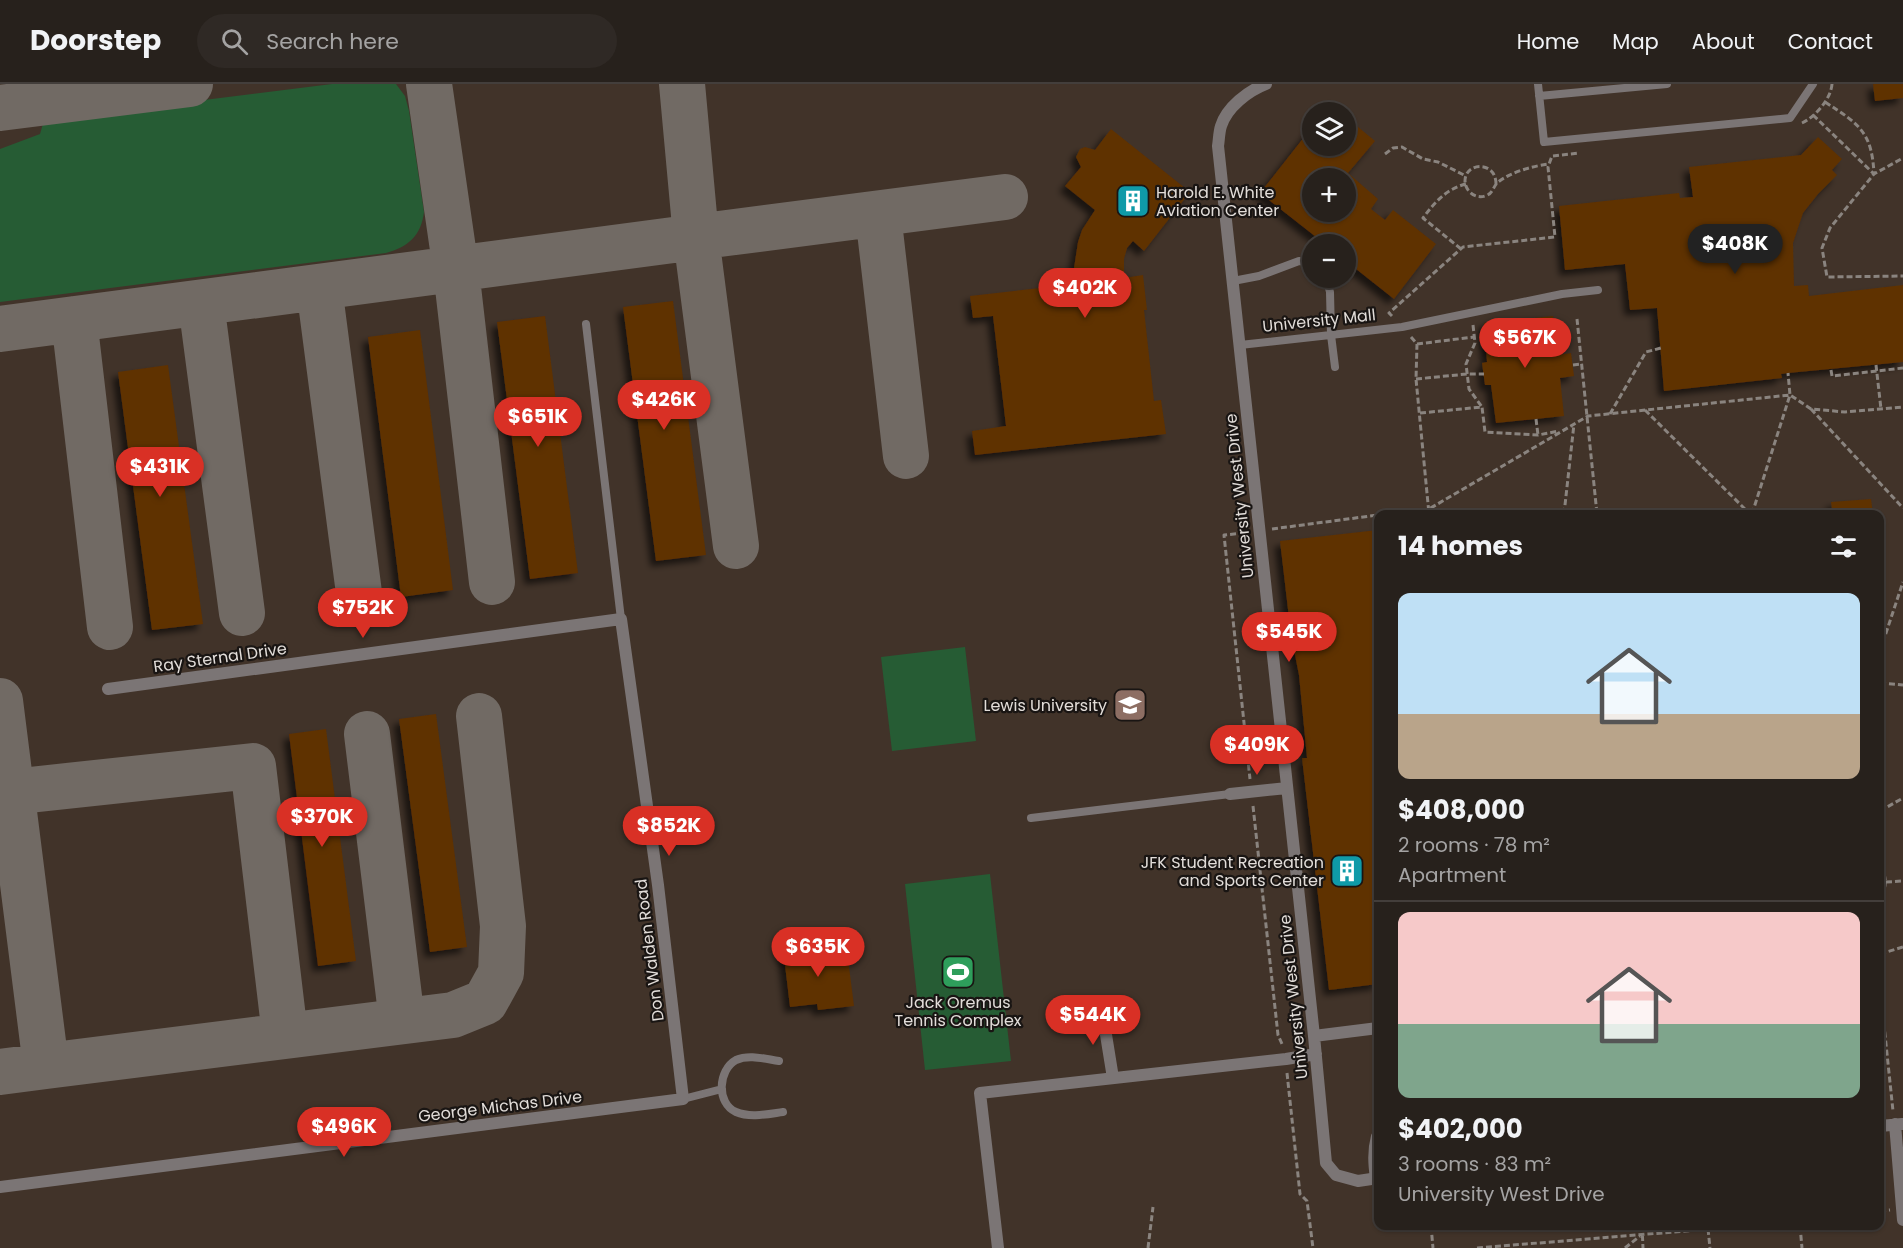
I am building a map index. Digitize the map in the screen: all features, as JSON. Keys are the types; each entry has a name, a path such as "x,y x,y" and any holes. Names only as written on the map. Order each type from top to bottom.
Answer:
{"street":[{"name":"University West Drive","path":"1266,84 1232,106 1221,126 1218,146 1326,1163 1336,1175 1358,1181 1374,1179"},
{"name":"Ray Sternal Drive","path":"108,689 621,619"},
{"name":"Don Walden Road","path":"621,619 658,885 683,1099"},
{"path":"1230,794 1287,788"},
{"path":"1102,1010 1113,1078"},
{"path":"1314,1035 1374,1029"},
{"path":"998,1248 980,1093 1316,1054"},
{"name":"George Michas Drive","path":"0,1187 683,1099"},
{"path":"1884,1126 1899,1124 1903,1220"}],"lane":[{"path":"1538,84 1544,142 1790,118 1813,84"},
{"path":"1539,96 1667,84"},
{"path":"1233,280 1259,276 1302,261"},
{"path":"1329,288 1335,367"},
{"name":"University Mall","path":"1240,345 1402,327 1562,294 1598,290"},
{"path":"586,324 621,619"},
{"path":"1031,818 1230,794"},
{"path":"778,1061 754,1057 738,1060 725,1072 722,1089 723,1097 734,1111 752,1114 783,1112"},
{"path":"683,1099 722,1089"},
{"path":"1374,1141 1372,1151 1374,1165"}],"path":[{"path":"1800,124 1808,120 1825,102 1832,89 1832,84"},
{"path":"1825,102 1856,123 1868,137 1874,157 1874,174"},
{"path":"1813,115 1874,174"},
{"path":"1386,154 1393,148 1402,147 1424,159 1438,162 1466,176"},
{"path":"1429,509 1416,379 1417,344 1389,313 1463,247 1555,237 1549,164 1552,156 1587,152"},
{"path":"1903,158 1874,174 1830,228 1822,248 1827,277 1903,276"},
{"path":"1496,184 1492,171 1483,166 1473,168 1466,176 1466,184 1472,195 1483,197 1491,193 1496,184 1524,169 1549,164"},
{"path":"1461,249 1423,218 1444,194 1466,184"},
{"path":"1577,319 1597,510"},
{"path":"1473,324 1475,343 1466,364 1467,374 1469,389 1482,407 1485,432 1538,435 1563,430"},
{"path":"1417,344 1474,337"},
{"path":"1610,414 1646,352 1661,348"},
{"path":"1573,365 1582,364"},
{"path":"1876,365 1881,409"},
{"path":"1831,370 1832,376 1903,368"},
{"path":"1752,510 1790,395 1788,372"},
{"path":"1416,379 1484,374"},
{"path":"1420,510 1429,509 1588,416 1790,395 1811,409 1903,508"},
{"path":"1420,413 1482,407"},
{"path":"1811,409 1845,412 1903,407"},
{"path":"1645,410 1747,510"},
{"path":"1536,419 1538,435"},
{"path":"1564,510 1574,424"},
{"path":"1224,535 1374,517"},
{"path":"1884,639 1903,582"},
{"path":"1884,623 1890,622"},
{"path":"1884,683 1903,685"},
{"path":"1884,809 1903,798"},
{"path":"1884,872 1886,882 1884,890"},
{"path":"1886,882 1903,881"},
{"path":"1884,953 1903,946"},
{"path":"1884,1016 1899,1124"},
{"path":"1278,1035 1286,1059 1300,1194 1307,1201 1312,1248"},
{"path":"1148,1248 1153,1207"},
{"path":"1431,1230 1433,1248"},
{"path":"1641,1230 1643,1248"},
{"path":"1477,1248 1697,1230"},
{"path":"1708,1230 1710,1248"},
{"path":"1800,1230 1802,1248"},
{"path":"1625,1248 1642,1235"}],"shaded area":[{"path":"0,84 1903,84 1903,1248 0,1248"}],"green space":[{"path":"332,84 396,84 405,96 424,212 420,228 407,244 386,253 0,302 0,149 40,134 44,120"},
{"path":"965,647 976,741 892,751 881,657"},
{"name":"Jack Oremus Tennis Complex","path":"990,874 1011,1061 925,1070 905,884"}],"building":[{"path":"1873,84 1903,84 1903,98 1875,101"},
{"path":"1356,125 1375,141 1352,168 1302,168 1302,222 1356,222 1356,180 1378,199 1371,209 1385,220 1393,210 1436,244 1394,299 1356,269 1356,234 1312,234 1260,193 1302,140 1302,156 1356,156"},
{"path":"1111,129 1190,192 1144,251 1133,241 1127,248 1124,259 1124,278 1143,275 1147,310 1144,310 1154,401 1161,400 1166,434 975,455 972,431 1006,426 993,316 973,318 970,296 1075,284 1074,268 1078,242 1082,230 1095,210 1065,186 1081,167 1076,157 1080,149 1085,147 1095,150"},
{"path":"1818,137 1842,159 1832,170 1837,175 1803,213 1793,243 1794,286 1808,285 1809,296 1903,285 1903,362 1788,373 1781,374 1782,378 1664,391 1657,308 1630,310 1625,264 1565,270 1559,206 1679,193 1680,198 1693,197 1689,167 1801,155"},
{"path":"673,301 706,555 656,561 623,307"},
{"path":"545,316 578,573 530,579 497,322"},
{"path":"1553,316 1557,355 1571,353 1574,376 1560,378 1564,416 1496,423 1491,385 1485,385 1482,363 1487,362 1484,323"},
{"path":"420,330 453,590 401,597 368,337"},
{"path":"168,365 203,624 152,630 118,372"},
{"path":"1871,499 1872,510 1821,510 1832,509 1831,502"},
{"name":"JFK Student Recreation and Sports Center","path":"1374,530 1374,984 1329,990 1302,758 1307,758 1299,675 1291,635 1280,541"},
{"path":"436,714 467,947 430,952 399,719"},
{"path":"326,729 356,961 318,966 289,734"},
{"path":"815,944 816,954 847,951 854,1006 818,1010 817,1004 790,1007 783,948"}],"taxiway":[{"path":"0,108 190,84"},
{"path":"429,84 456,270 492,582"},
{"path":"682,84 696,237 1005,197"},
{"path":"878,214 906,456"},
{"path":"0,329 696,237 736,546"},
{"path":"319,287 359,593"},
{"path":"201,303 242,613"},
{"path":"74,319 110,627"},
{"path":"0,701 46,1066 453,1015 485,1002 501,973 503,926 479,716"},
{"path":"367,734 402,1021"},
{"path":"11,792 253,766 285,1035"},
{"path":"0,1072 46,1066"}],"place":[{"name":"Harold E. White Aviation Center","path":"1133,201"},
{"name":"Lewis University","path":"1130,705"},
{"name":"JFK Student Recreation and Sports Center","path":"1347,871"},
{"name":"Jack Oremus Tennis Complex","path":"958,972"}]}
